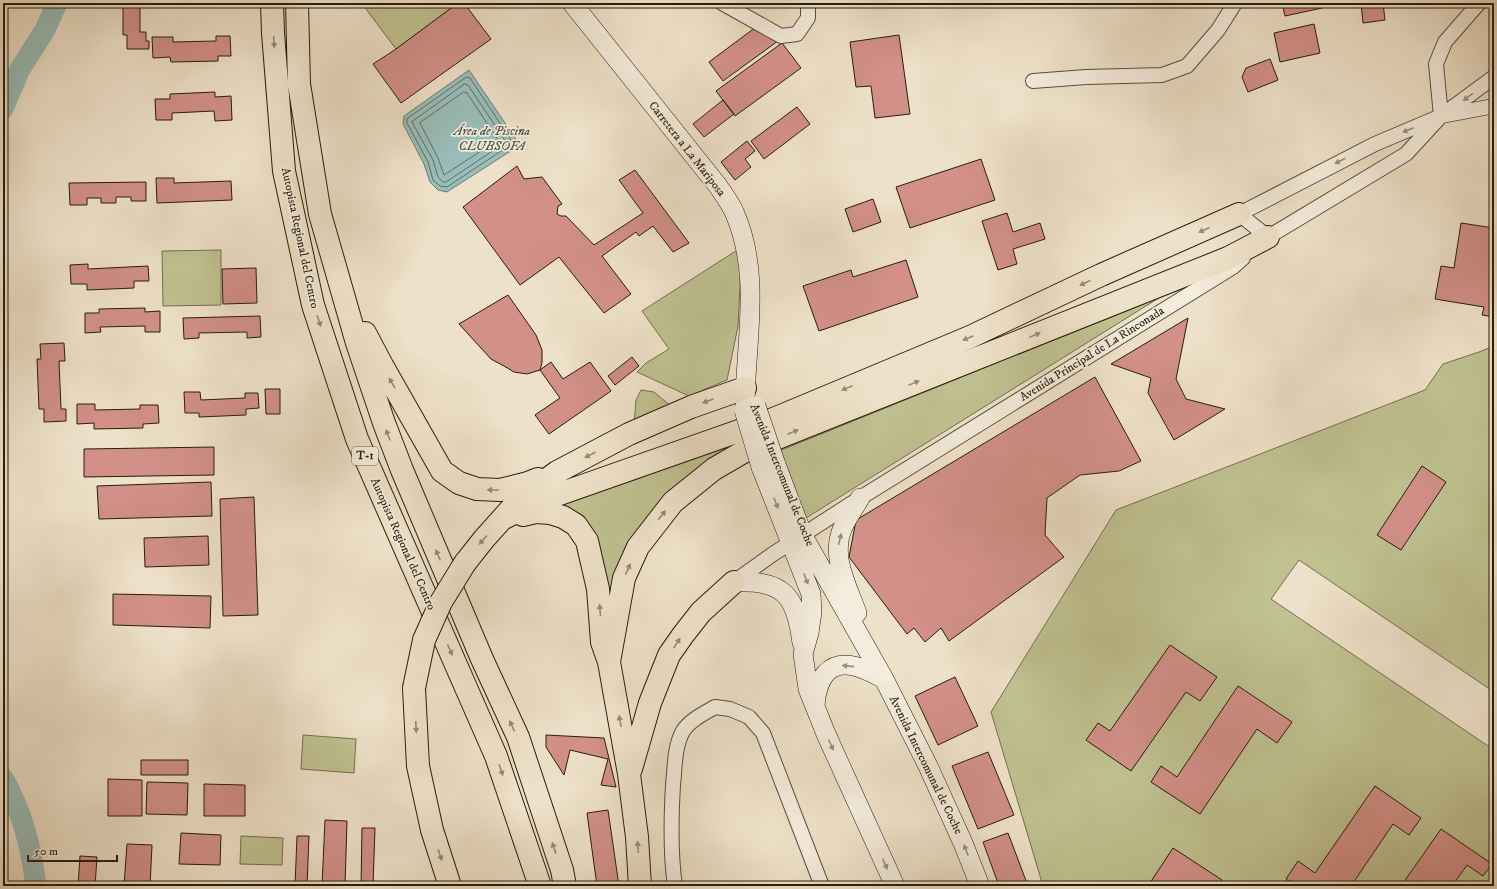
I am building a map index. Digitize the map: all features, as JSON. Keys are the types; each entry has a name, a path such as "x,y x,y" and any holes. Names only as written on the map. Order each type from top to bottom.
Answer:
{"highway":[{"name":"Autopista Regional del Centro","path":"272,3 284,172 313,305 358,439 496,756 540,886"},
{"name":"Autopista Regional del Centro","path":"297,3 300,92 320,214 357,343 384,423 482,659 518,737 562,870 565,886"},
{"path":"502,519 534,503 776,418 955,343 1101,275 1239,214"},
{"path":"609,662 624,578 638,547 673,502 714,469 745,451 1228,258 1268,237"},
{"path":"342,287 383,367 442,471 459,483 477,489 500,490 528,483 557,472 629,434 691,407 749,401"},
{"path":"450,886 432,830 418,766 414,688 424,640 441,602 466,563 484,540 519,500 557,472"},
{"path":"502,519 536,512 550,513 576,525 587,541 598,589 602,642 609,662 630,774 637,837 640,886"},
{"path":"630,774 650,703 669,655 682,635 701,612 734,582"}],"main road":[{"name":"Carretera a La Mariposa","path":"572,3 718,186 735,214 746,246 751,289 749,401"},
{"name":"Avenida Intercomunal de Coche","path":"749,401 768,464 798,539 811,594 812,612 809,633 803,654 808,689 815,710 894,886"},
{"path":"860,498 844,525 838,542 838,559 860,621 864,644"},
{"name":"Avenida Intercomunal de Coche","path":"798,539 864,644 884,679 928,766 954,822 980,886"},
{"path":"734,582 750,581 772,585 780,588 788,596 795,607 800,625 803,654"},
{"path":"815,710 818,685 829,670 837,665 858,667 884,679"}],"street":[{"path":"722,3 781,36 798,34 808,18 808,3"},
{"path":"1033,81 1086,77 1162,75 1187,66 1218,30 1235,3"},
{"path":"1441,116 1436,64 1445,42 1479,3"},
{"name":"Avenida Principal de La Rinconada","path":"734,582 773,554 860,498 1233,267 1268,237 1406,154 1441,116 1494,77"},
{"name":"Avenida Principal de La Rinconada","path":"1239,214 1374,144 1441,116 1494,106"},
{"path":"1239,214 1268,237"},
{"path":"674,886 671,859 672,810 675,760 679,740 684,731 692,722 715,707 730,709 749,717 763,733 822,886"}],"green space":[{"path":"365,3 458,3 396,49 363,5"},
{"path":"742,247 738,326 727,380 689,396 637,372 646,363 669,349 642,311"},
{"path":"221,250 221,305 163,306 162,251"},
{"path":"1162,296 806,518 779,451"},
{"path":"1494,346 1494,692 1299,560 1271,599 1494,750 1494,886 1043,886 991,712 1116,510 1425,390 1443,364"},
{"path":"641,390 654,392 672,407 634,425 636,400"},
{"path":"741,440 668,492 608,633 601,569 545,506"},
{"path":"303,735 356,739 354,773 301,769"},
{"path":"241,836 283,838 282,865 240,864"}],"water":[{"name":"Área de Piscina CLUBSOFA","path":"469,70 520,145 447,192 438,190 430,182 424,164 403,124 404,116"}],"building":[{"path":"123,3 140,3 140,32 146,32 146,41 149,41 149,49 127,49 127,35 123,35"},
{"path":"458,3 464,3 491,39 401,103 373,64 396,49"},
{"path":"1282,3 1321,3 1322,8 1285,16"},
{"path":"1361,3 1383,3 1385,20 1363,23"},
{"path":"1314,24 1320,53 1280,62 1274,33"},
{"path":"756,27 778,41 723,81 709,62"},
{"path":"899,35 910,114 875,118 871,86 856,87 850,42"},
{"path":"216,36 230,36 231,56 218,56 218,61 171,62 170,57 153,58 152,37 173,37 173,42 216,41"},
{"path":"782,43 801,68 735,116 716,91"},
{"path":"1270,59 1278,80 1248,92 1242,77 1246,68"},
{"path":"215,92 215,97 231,96 232,120 215,121 214,111 172,113 172,120 156,120 155,99 170,99 170,94"},
{"path":"723,100 734,114 704,137 693,124"},
{"path":"797,107 810,124 764,159 751,141"},
{"path":"747,141 755,151 745,159 751,167 735,180 721,162"},
{"path":"981,159 995,200 910,228 896,187"},
{"path":"517,166 524,179 542,177 562,204 558,206 557,214 566,216 594,245 643,213 619,180 635,170 689,243 673,252 653,226 639,236 636,232 602,256 631,294 604,313 559,257 520,285 463,207"},
{"path":"156,178 174,178 174,183 231,181 232,200 157,203"},
{"path":"146,182 146,201 131,201 131,197 116,197 116,203 101,203 101,198 87,198 87,205 70,205 69,183"},
{"path":"873,199 881,222 853,232 845,209"},
{"path":"1007,213 1013,232 1040,223 1045,239 1013,249 1017,264 998,270 982,221"},
{"path":"1461,223 1494,228 1494,317 1482,315 1484,307 1435,299 1441,266 1454,268"},
{"path":"906,260 918,297 819,331 803,286 851,270 853,277"},
{"path":"88,264 88,269 148,266 149,281 134,281 134,288 87,290 87,284 71,284 70,265"},
{"path":"256,268 257,303 223,304 222,269"},
{"path":"508,295 536,335 542,350 542,363 540,370 527,374 514,372 491,359 459,324"},
{"path":"145,308 145,312 160,311 160,332 145,332 145,326 100,327 101,332 85,333 85,313 99,313 99,309"},
{"path":"260,316 261,337 247,338 247,332 199,333 199,338 184,339 183,318"},
{"path":"1188,318 1176,379 1186,399 1225,409 1174,440 1148,393 1151,378 1111,364"},
{"path":"64,343 65,361 59,361 61,409 66,409 66,421 44,422 44,409 39,409 37,359 41,359 40,344"},
{"path":"632,357 639,366 615,385 608,376"},
{"path":"551,362 563,379 590,362 611,391 549,434 535,415 560,398 540,370"},
{"path":"1095,377 1141,461 1119,471 1080,475 1047,498 1045,535 1064,557 949,641 941,628 925,642 914,628 907,634 849,557 856,520"},
{"path":"265,389 280,389 280,414 266,414"},
{"path":"184,392 200,392 201,400 245,398 245,393 258,393 259,408 246,409 246,415 199,417 199,413 185,413"},
{"path":"77,404 95,404 95,410 140,409 140,405 158,405 159,423 143,424 143,428 94,429 94,423 77,424"},
{"path":"214,447 214,475 84,477 84,449"},
{"path":"1422,466 1446,482 1401,550 1377,535"},
{"path":"211,482 212,516 99,519 97,486"},
{"path":"254,497 258,615 223,616 220,499"},
{"path":"208,536 209,565 145,567 144,538"},
{"path":"113,594 211,596 210,628 113,625"},
{"path":"1170,645 1217,677 1200,701 1186,692 1131,771 1086,740 1098,723 1110,731"},
{"path":"955,677 978,726 938,745 915,696"},
{"path":"1238,686 1292,722 1277,743 1257,729 1200,814 1151,782 1161,766 1177,777"},
{"path":"546,735 604,738 616,787 601,785 608,759 570,750 564,775 546,747"},
{"path":"988,752 1014,815 978,829 952,766"},
{"path":"141,760 188,760 188,775 141,775"},
{"path":"108,779 142,780 142,816 108,816"},
{"path":"147,782 188,783 187,815 146,814"},
{"path":"204,784 245,785 245,816 204,816"},
{"path":"1375,786 1421,818 1409,835 1393,824 1351,886 1296,886 1286,879 1298,861 1315,873"},
{"path":"608,810 619,886 597,886 587,813"},
{"path":"325,820 347,821 345,886 322,886"},
{"path":"362,828 375,828 373,886 361,886"},
{"path":"1441,829 1492,864 1483,876 1467,865 1452,886 1401,886"},
{"path":"181,833 221,835 220,865 179,864"},
{"path":"1008,833 1028,886 999,886 983,842"},
{"path":"297,836 309,836 307,886 295,886"},
{"path":"127,844 152,845 150,886 124,886"},
{"path":"1173,848 1222,880 1218,886 1148,886"},
{"path":"80,856 97,857 95,886 78,886"}],"waterway":[{"path":"3,109 20,69 45,30 57,3"},
{"path":"3,778 16,804 25,830 32,858 36,886"}]}
